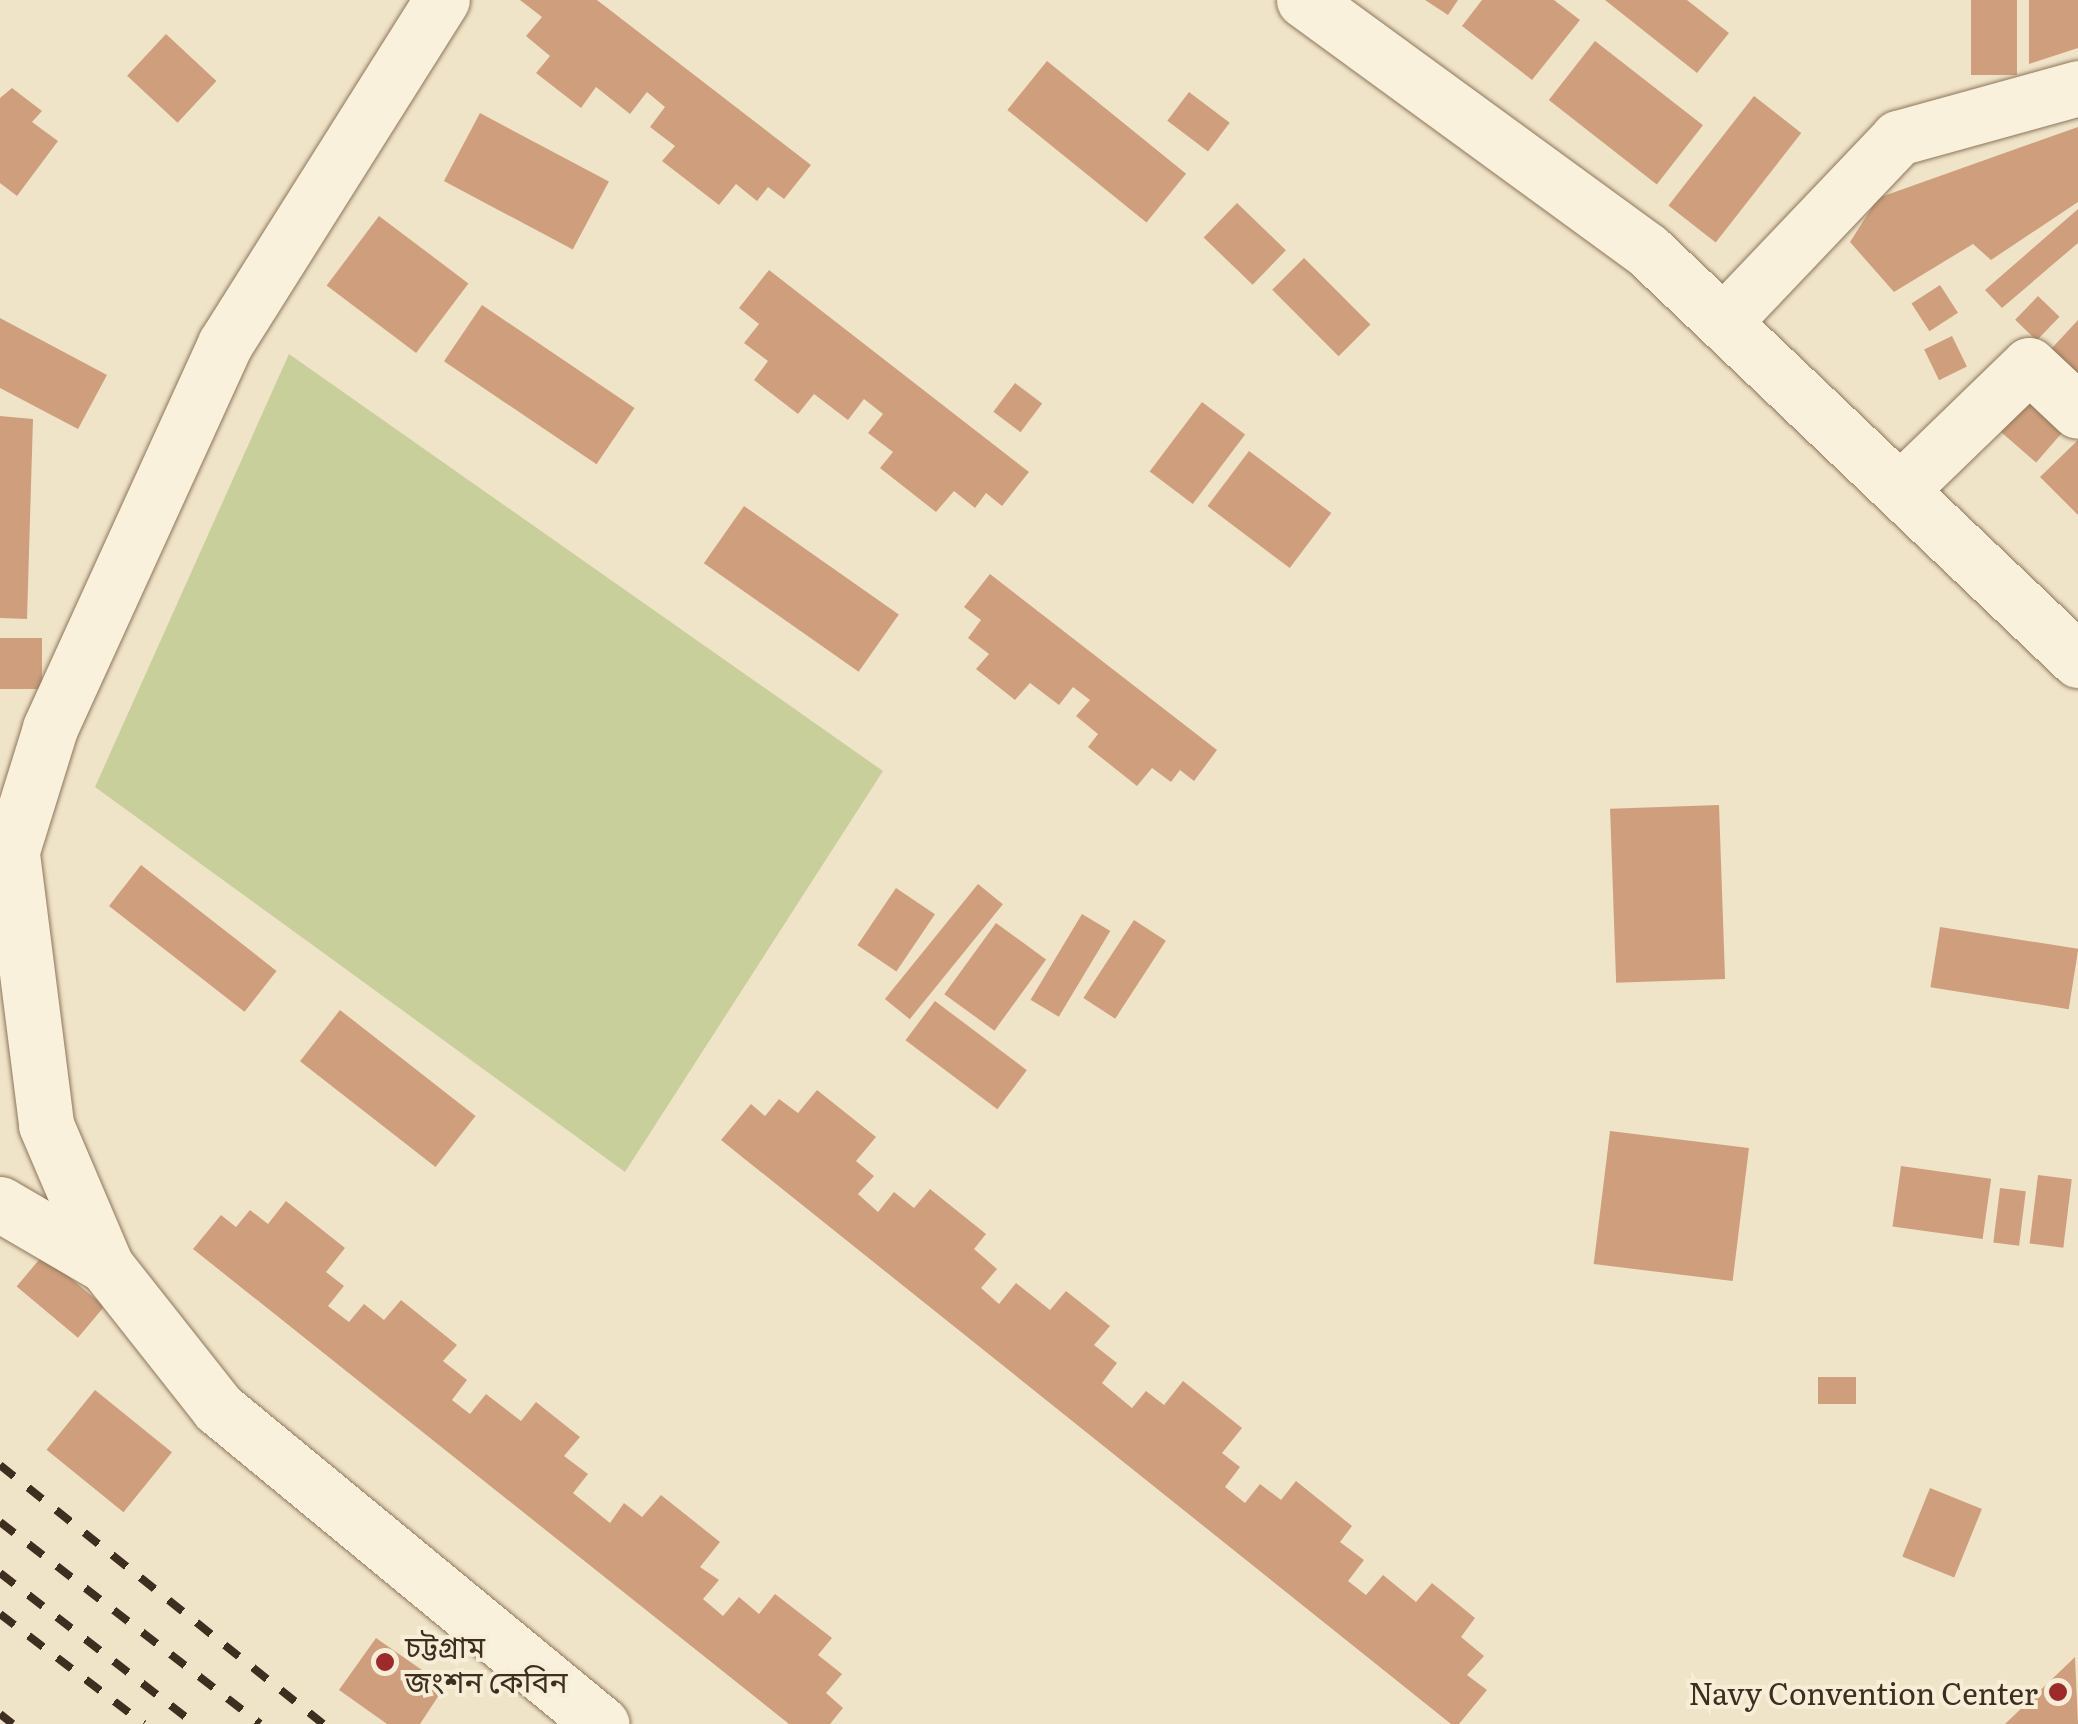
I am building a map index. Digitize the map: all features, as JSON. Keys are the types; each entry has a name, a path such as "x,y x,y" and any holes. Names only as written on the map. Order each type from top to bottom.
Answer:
{"street":[{"path":"442,0 224,344 50,728 6,871 46,1124 106,1266 218,1408 600,1724"},
{"path":"1313,3 1647,250 2078,660"},
{"path":"1724,322 1898,138 2078,88"},
{"path":"1902,489 2029,364 2078,411"},
{"path":"0,1204 106,1266"}],"green space":[{"path":"289,354 883,771 625,1172 95,787"}],"building":[{"path":"520,0 597,0 811,165 784,199 768,187 757,201 736,184 719,205 662,161 675,146 650,127 665,107 647,92 630,114 596,87 581,108 536,73 550,56 526,36 542,17"},
{"path":"1425,0 1458,0 1448,15"},
{"path":"1482,0 1554,0 1580,20 1532,80 1462,26"},
{"path":"1605,0 1687,0 1729,33 1697,73"},
{"path":"1971,0 2017,0 2017,75 1971,75"},
{"path":"2029,0 2078,0 2078,48 2029,64"},
{"path":"166,34 216,81 178,123 127,76"},
{"path":"1595,41 1703,125 1657,184 1549,100"},
{"path":"1047,61 1186,174 1146,223 1007,110"},
{"path":"12,88 42,111 32,122 58,141 17,196 0,183 0,98"},
{"path":"1189,92 1230,123 1208,151 1167,121"},
{"path":"1754,96 1801,133 1716,242 1668,206"},
{"path":"480,113 609,182 573,250 444,181"},
{"path":"2078,127 2078,202 1991,260 1973,244 1894,292 1850,242 1878,198"},
{"path":"1237,203 1286,250 1253,285 1204,238"},
{"path":"2078,209 2078,243 2002,308 1985,290"},
{"path":"379,216 468,283 416,353 327,285"},
{"path":"1304,258 1370,324 1339,356 1272,290"},
{"path":"769,270 1029,472 1002,506 986,493 975,508 954,491 936,512 880,468 893,452 868,433 883,414 864,399 848,420 814,394 798,414 754,380 768,361 744,343 759,324 739,308"},
{"path":"1940,285 1958,313 1929,331 1911,304"},
{"path":"2038,296 2060,317 2037,341 2015,320"},
{"path":"482,305 635,408 597,464 444,361"},
{"path":"0,318 107,375 78,429 0,388"},
{"path":"2078,320 2078,395 2040,361"},
{"path":"1952,336 1967,367 1939,380 1924,350"},
{"path":"1015,383 1042,403 1020,432 993,412"},
{"path":"2025,384 2070,423 2036,463 1991,423"},
{"path":"1202,402 1245,434 1193,504 1150,471"},
{"path":"0,416 33,419 27,619 0,618"},
{"path":"2078,440 2078,515 2040,477"},
{"path":"1249,451 1331,513 1290,568 1207,506"},
{"path":"744,506 899,614 859,672 704,563"},
{"path":"990,574 1217,750 1194,781 1180,770 1171,782 1152,768 1137,786 1088,747 1098,734 1076,716 1090,700 1073,687 1059,705 1030,683 1015,700 976,669 989,654 968,638 981,620 964,607"},
{"path":"0,638 42,638 42,689 0,689"},
{"path":"1719,805 1725,979 1616,983 1610,809"},
{"path":"141,865 277,971 245,1012 109,906"},
{"path":"978,884 1003,904 910,1019 885,999"},
{"path":"896,888 935,914 896,971 857,945"},
{"path":"1082,914 1110,931 1059,1017 1030,1000"},
{"path":"1134,920 1166,941 1115,1019 1083,998"},
{"path":"996,923 1046,959 994,1031 944,994"},
{"path":"1940,927 2078,949 2069,1009 1930,987"},
{"path":"935,1001 1027,1070 997,1109 906,1040"},
{"path":"340,1010 476,1116 436,1167 300,1061"},
{"path":"817,1090 876,1137 856,1161 874,1176 858,1194 878,1212 894,1192 914,1208 930,1189 986,1234 974,1249 997,1269 981,1288 999,1304 1016,1283 1050,1310 1066,1291 1110,1326 1094,1345 1117,1363 1102,1383 1132,1408 1146,1391 1164,1405 1183,1381 1242,1428 1222,1453 1240,1467 1225,1487 1245,1503 1260,1484 1281,1500 1296,1481 1352,1526 1340,1542 1364,1560 1348,1581 1366,1595 1383,1575 1416,1602 1432,1583 1475,1618 1461,1637 1484,1656 1467,1675 1487,1690 1459,1724 1451,1724 721,1140 751,1104 765,1116 779,1099 798,1113"},
{"path":"1610,1131 1749,1148 1733,1281 1594,1264"},
{"path":"1901,1166 1991,1179 1983,1239 1893,1226"},
{"path":"2038,1175 2072,1179 2063,1248 2030,1243"},
{"path":"2000,1188 2026,1191 2019,1246 1993,1243"},
{"path":"286,1201 345,1248 326,1272 344,1286 328,1306 349,1322 364,1304 384,1320 401,1300 457,1345 443,1361 467,1380 452,1400 470,1414 486,1394 521,1421 536,1402 580,1437 564,1456 588,1474 573,1493 610,1523 624,1503 642,1517 661,1495 720,1542 700,1567 719,1580 703,1599 723,1616 739,1597 759,1614 775,1594 832,1638 818,1655 842,1674 826,1693 843,1708 830,1724 789,1724 193,1249 221,1215 236,1227 250,1210 268,1224"},
{"path":"43,1255 104,1306 78,1338 17,1286"},
{"path":"1818,1377 1856,1377 1856,1404 1818,1404"},
{"path":"95,1390 172,1452 123,1512 47,1450"},
{"path":"1930,1488 1982,1509 1954,1578 1902,1557"},
{"name":"চট্টগ্রাম জংশন কেবিন","path":"376,1638 445,1686 420,1724 387,1724 339,1690"},
{"name":"Navy Convention Center","path":"2075,1657 2078,1724 2005,1724"}],"railway":[{"path":"0,1465 323,1724"},
{"path":"0,1522 260,1724"},
{"path":"0,1573 195,1724"},
{"path":"0,1614 144,1724"},
{"path":"0,1714 13,1724"}],"place":[{"name":"চট্টগ্রাম জংশন কেবিন","path":"385,1662"},
{"name":"Navy Convention Center","path":"2058,1692"}]}
